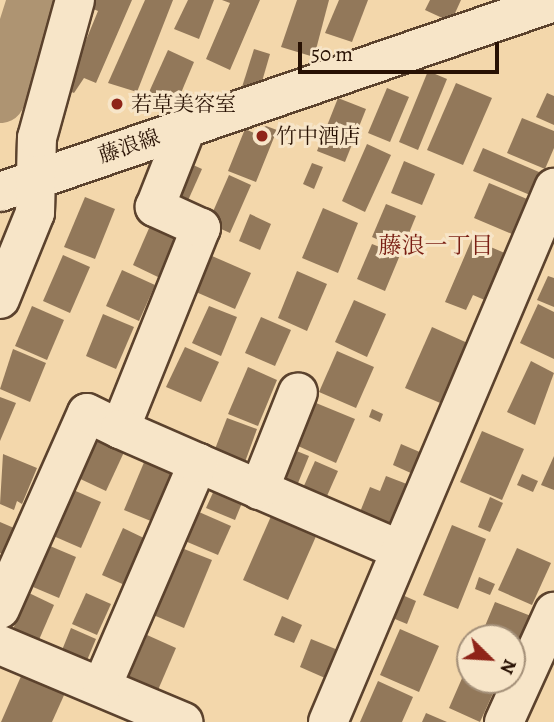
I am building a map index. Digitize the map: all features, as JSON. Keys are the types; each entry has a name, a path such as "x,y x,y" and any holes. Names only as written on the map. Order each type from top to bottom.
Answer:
{"street":[{"path":"0,299 35,213 20,185 37,138 75,0"},
{"name":"藤浪線","path":"20,185 554,2"},
{"path":"120,429 201,228 155,207 187,126"},
{"path":"328,722 554,188"},
{"path":"259,489 298,392"},
{"path":"0,609 87,413 400,550"},
{"path":"102,686 198,463"},
{"path":"554,584 548,596 554,599"},
{"path":"504,722 554,612"},
{"path":"0,645 183,722"}],"building":[{"path":"94,0 132,0 96,83 84,78 74,93 58,86 75,67 98,11 91,8"},
{"path":"145,0 173,0 137,92 108,83"},
{"path":"188,0 214,0 199,39 174,29"},
{"path":"222,0 260,0 230,70 206,59 230,3"},
{"path":"297,0 329,0 314,57 281,47"},
{"path":"339,0 368,0 352,42 325,33"},
{"path":"430,0 461,0 451,22 425,10"},
{"path":"254,49 270,54 261,85 242,87"},
{"path":"168,50 194,62 173,112 145,101"},
{"path":"428,71 447,79 418,150 399,142"},
{"path":"456,83 492,98 463,165 427,150"},
{"path":"387,88 409,97 390,142 368,133"},
{"path":"547,93 554,96 554,125 536,117"},
{"path":"338,98 366,109 345,162 317,151"},
{"path":"522,118 554,131 554,148 545,169 507,153"},
{"path":"266,126 277,130 256,182 228,171 245,129 254,133"},
{"path":"367,144 391,155 365,212 342,201"},
{"path":"483,148 539,172 530,195 473,171"},
{"path":"180,159 202,169 186,205 164,196"},
{"path":"404,161 435,174 422,205 391,193"},
{"path":"312,163 323,167 314,189 303,184"},
{"path":"229,175 251,185 230,233 208,223"},
{"path":"489,183 527,199 512,234 474,218"},
{"path":"85,197 115,209 95,259 64,247"},
{"path":"386,204 416,216 402,250 372,237"},
{"path":"323,208 358,223 338,273 302,258"},
{"path":"250,214 271,224 260,250 239,241"},
{"path":"150,226 178,239 160,278 133,265"},
{"path":"472,239 507,254 487,301 473,295 466,310 445,302"},
{"path":"372,244 400,255 385,291 357,279"},
{"path":"63,255 90,267 70,313 43,301"},
{"path":"212,256 251,273 235,309 196,292"},
{"path":"122,270 155,285 139,321 106,306"},
{"path":"297,271 327,284 307,331 278,318"},
{"path":"548,276 554,278 554,307 537,300"},
{"path":"354,300 386,314 367,357 335,342"},
{"path":"538,304 554,312 554,359 520,343"},
{"path":"32,306 64,320 47,360 15,346"},
{"path":"209,306 237,317 221,356 192,343"},
{"path":"103,314 134,327 116,369 86,356"},
{"path":"261,317 291,330 275,366 245,353"},
{"path":"432,327 472,345 445,405 405,388"},
{"path":"185,347 219,362 201,402 166,387"},
{"path":"13,349 46,363 30,402 0,389"},
{"path":"337,351 374,367 356,408 319,392"},
{"path":"531,361 554,373 535,425 507,412"},
{"path":"248,367 277,380 258,426 228,414"},
{"path":"0,397 16,403 0,441"},
{"path":"316,403 355,419 336,463 298,446"},
{"path":"372,409 383,414 380,422 369,417"},
{"path":"227,418 257,429 241,473 210,462"},
{"path":"482,431 524,449 502,500 460,482"},
{"path":"93,434 125,450 106,491 74,476"},
{"path":"401,444 422,453 413,474 393,465"},
{"path":"284,446 309,456 294,493 279,486"},
{"path":"3,454 37,468 22,504 17,501 14,510 0,504"},
{"path":"554,456 554,490 541,485"},
{"path":"145,460 179,475 158,524 124,510"},
{"path":"315,461 338,471 323,505 303,488"},
{"path":"522,474 538,481 533,492 517,485"},
{"path":"386,476 412,486 394,531 358,517 370,487 380,491"},
{"path":"216,486 244,498 235,520 206,508"},
{"path":"71,489 101,502 81,548 51,535"},
{"path":"490,497 503,503 490,532 478,527"},
{"path":"199,512 231,526 218,555 185,541"},
{"path":"272,514 317,534 288,600 243,580"},
{"path":"0,522 14,528 3,554 0,553"},
{"path":"452,525 486,539 458,609 423,595"},
{"path":"123,528 148,540 127,586 102,575"},
{"path":"50,546 76,557 59,598 33,587"},
{"path":"179,547 212,560 184,628 151,614"},
{"path":"517,548 551,563 532,605 498,590"},
{"path":"479,577 495,584 490,595 475,589"},
{"path":"29,593 54,605 35,649 9,638"},
{"path":"86,593 111,604 97,635 72,624"},
{"path":"400,594 416,601 407,624 390,617"},
{"path":"495,602 531,616 526,628 526,624 486,624"},
{"path":"282,616 302,625 294,643 274,635"},
{"path":"71,628 96,639 85,665 60,655"},
{"path":"400,629 439,646 419,692 380,675"},
{"path":"147,635 176,648 155,697 126,684"},
{"path":"311,639 338,650 325,678 300,667"},
{"path":"22,674 65,693 52,722 1,722"},
{"path":"378,681 413,697 402,722 360,722"},
{"path":"456,692 493,694 480,722 449,708"},
{"path":"426,713 447,722 422,722"}],"waterway":[{"path":"0,98 31,0"}],"place":[{"name":"若草美容室","path":"117,104"},
{"name":"竹中酒店","path":"262,136"}],"district":[{"name":"藤浪一丁目","path":"436,246"}]}
